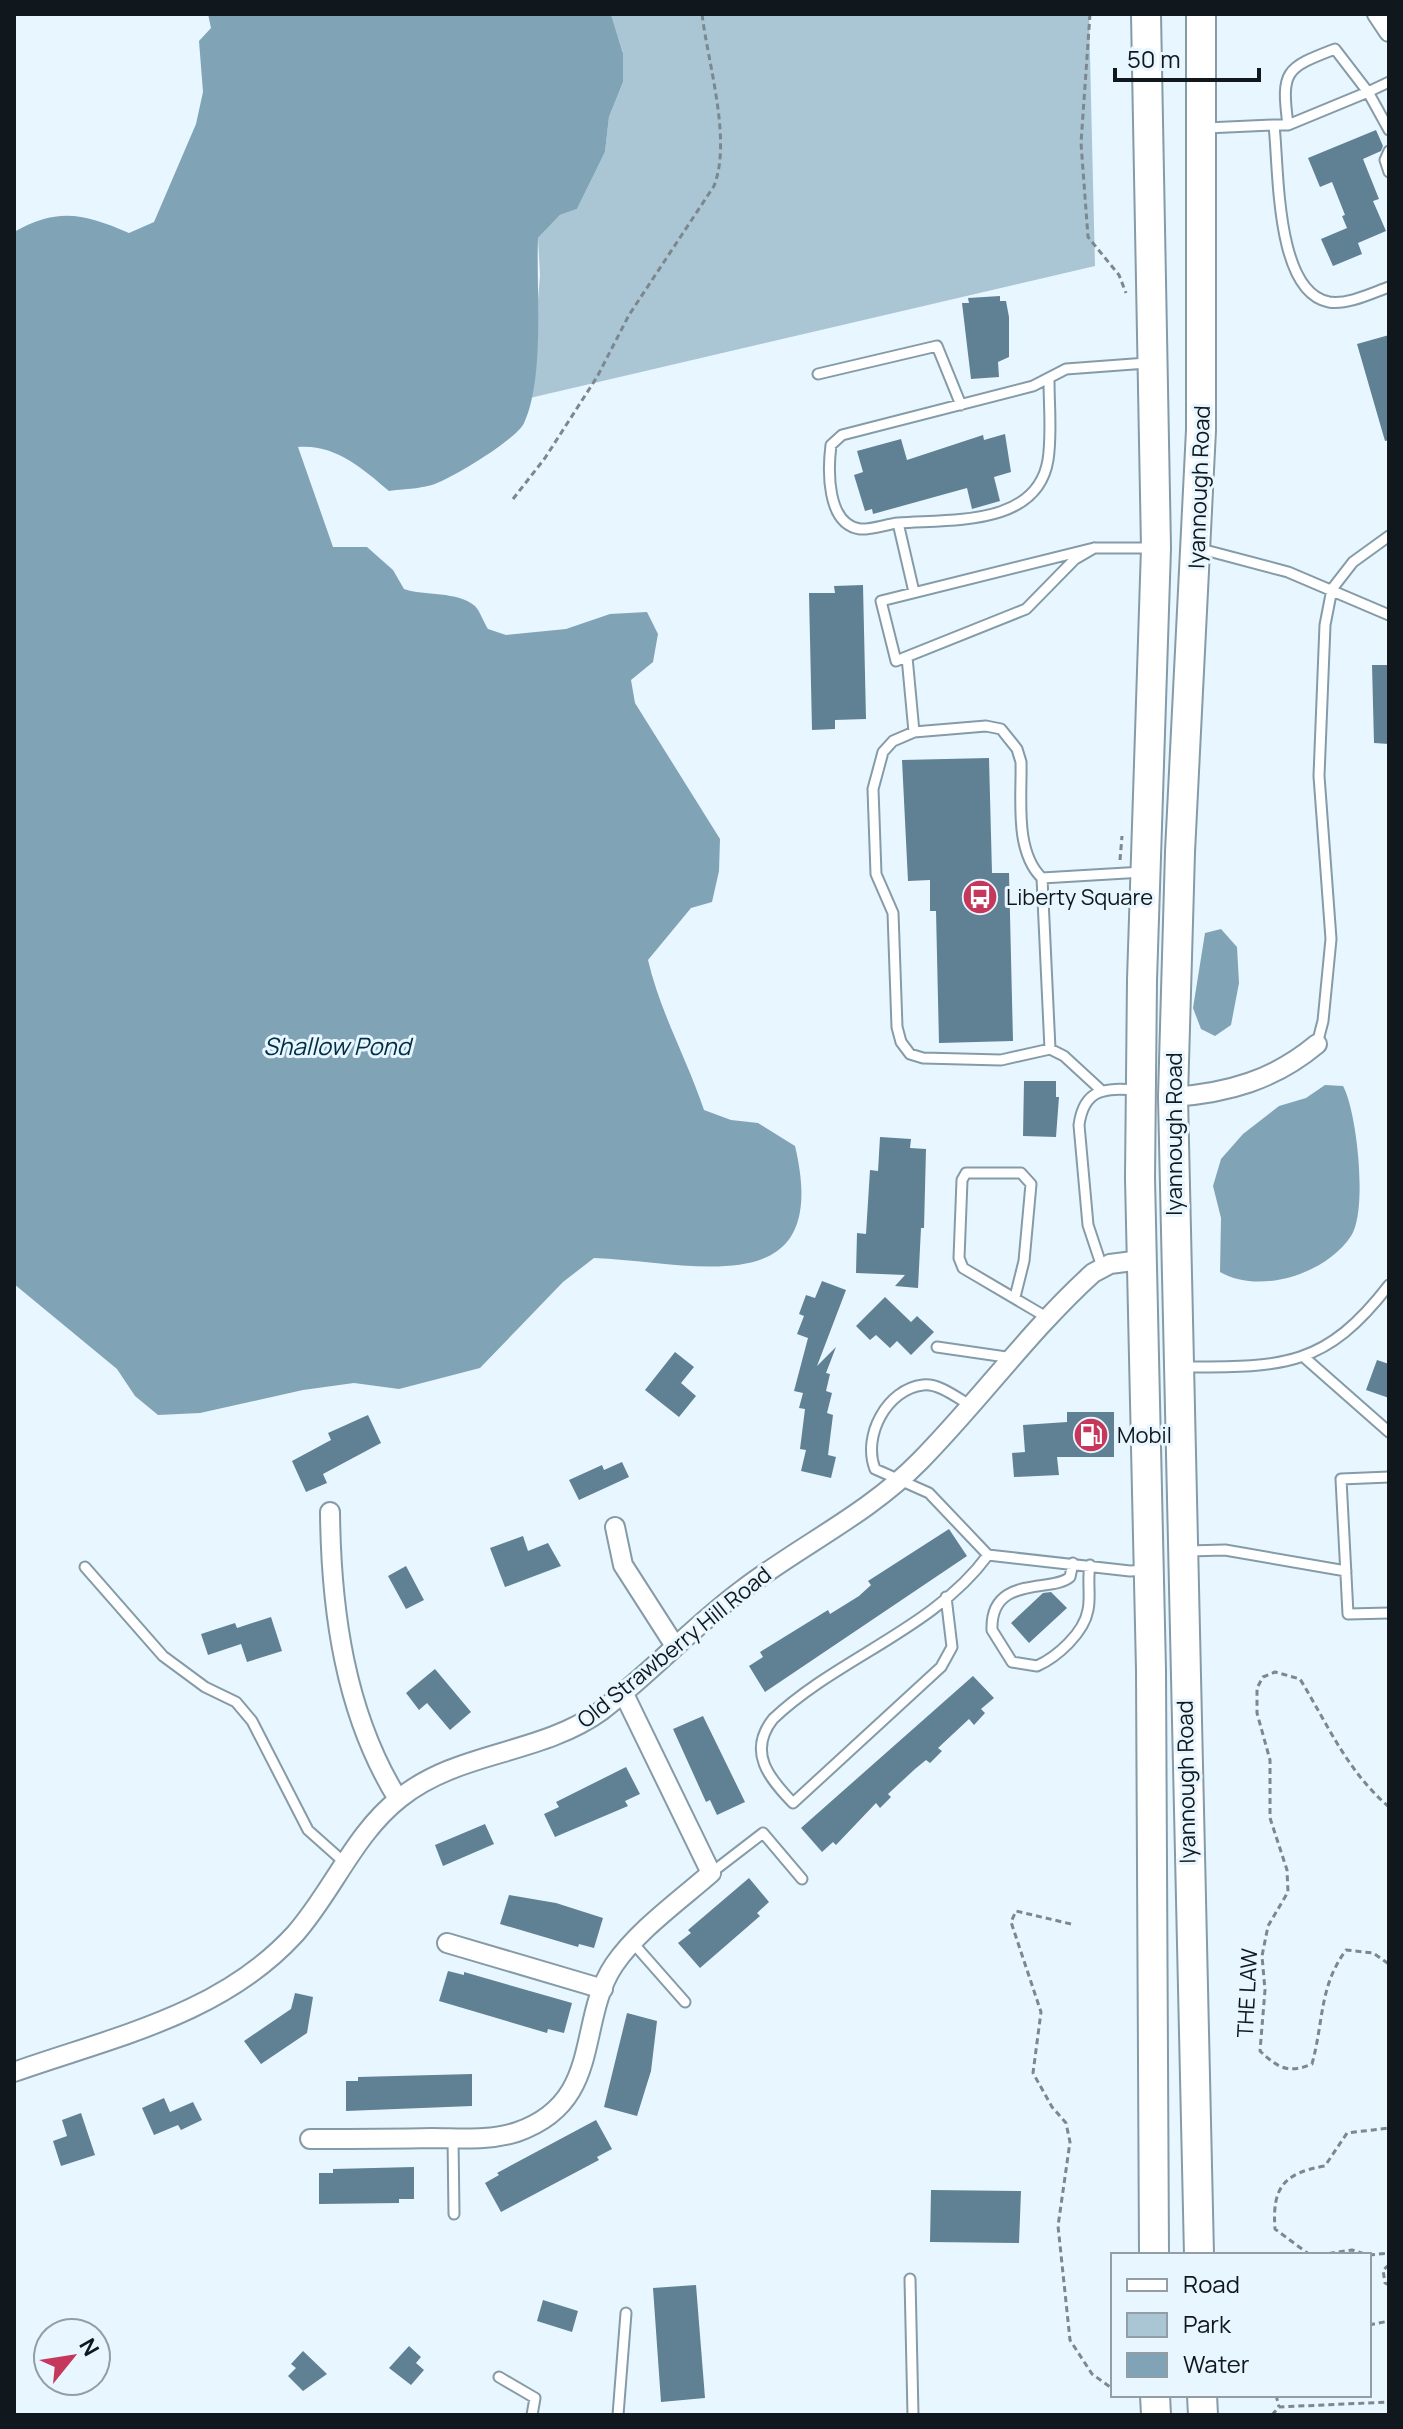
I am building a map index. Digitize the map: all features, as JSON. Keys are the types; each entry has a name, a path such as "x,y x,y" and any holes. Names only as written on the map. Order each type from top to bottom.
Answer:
{"main road":[{"name":"Iyannough Road","path":"1146,14 1155,363 1156,548 1145,872 1141,1260 1148,1569 1154,2253"},
{"name":"Iyannough Road","path":"1199,2253 1180,1552 1173,1097 1180,852 1197,548 1203,326 1201,14"}],"street":[{"path":"1377,14 1389,32"},
{"path":"1173,1097 1214,1094 1250,1084 1285,1067 1317,1044"},
{"path":"1102,1267 1141,1260"},
{"name":"Old Strawberry Hill Road","path":"14,2072 160,2023 225,1990 280,1949 314,1910 371,1825 398,1799 454,1769 562,1735 603,1709 743,1589 851,1518 899,1480 1048,1318 1102,1267"},
{"path":"330,1512 331,1584 346,1670 373,1759 398,1799"},
{"path":"615,1527 623,1565 675,1646"},
{"path":"310,2139 486,2138 517,2132 553,2111 566,2097 583,2064 603,1989 614,1966 633,1943 711,1873 623,1692"},
{"path":"447,1943 603,1989"}],"lane":[{"path":"1288,125 1283,87 1297,64 1335,49 1368,92 1389,130"},
{"path":"1203,128 1288,125 1389,82"},
{"path":"1274,125 1289,261 1295,276 1308,292 1330,302 1389,287"},
{"path":"1389,151 1385,160 1389,172"},
{"path":"818,374 937,346 961,405"},
{"path":"1049,380 1048,459 1043,479 1022,505 999,512 859,529 844,521 836,509 828,470 831,445 842,435 1049,380 1066,369 1155,363"},
{"path":"898,523 914,592"},
{"path":"1317,1044 1323,1021 1331,939 1322,839 1318,741 1322,650 1332,589 1353,562 1389,536"},
{"path":"1094,548 1075,559 1026,609 896,661 881,601 1094,548 1156,548"},
{"path":"1197,548 1288,572 1389,615"},
{"path":"907,657 914,732"},
{"path":"1050,1049 1042,878 1028,860 1024,844 1021,762 1009,737 1001,729 986,726 914,732 893,741 883,752 873,789 876,874 893,913 897,1027 901,1042 910,1054 941,1060 1001,1060 1050,1049 1064,1056 1102,1091"},
{"path":"1042,878 1145,872"},
{"path":"1102,1267 1088,1225 1079,1125 1087,1099 1102,1091 1141,1090"},
{"path":"1015,1297 1024,1261 1031,1184 1021,1173 966,1173 962,1180 959,1258 963,1268 973,1277 1015,1297 1048,1318"},
{"path":"1176,1367 1239,1367 1305,1358 1351,1329 1389,1285"},
{"path":"937,1347 1014,1358"},
{"path":"1305,1358 1389,1432"},
{"path":"970,1405 941,1389 921,1385 905,1393 881,1415 870,1438 875,1469 929,1493 988,1555 1130,1571 1148,1569"},
{"path":"1389,1477 1341,1479 1348,1614 1389,1613"},
{"path":"1180,1552 1225,1550 1346,1571"},
{"path":"946,1597 952,1637 948,1657 941,1667 793,1803 768,1778 763,1767 761,1746 766,1728 798,1698 946,1597 975,1573 988,1555"},
{"path":"1073,1563 1070,1577 1061,1584 1022,1587 1000,1605 992,1630 1012,1662 1037,1666 1067,1644 1086,1618 1090,1565"},
{"path":"85,1567 163,1656 205,1687 236,1702 252,1721 308,1830 345,1863"},
{"path":"711,1873 763,1833 802,1879"},
{"path":"633,1943 685,2002"},
{"path":"453,2138 454,2214"},
{"path":"910,2279 913,2415"},
{"path":"618,2415 626,2313"},
{"path":"499,2377 535,2398 532,2415"}],"path":[{"path":"513,499 545,458 597,377 629,315 714,186 720,171 721,134 702,14"},
{"name":"THE LAW","path":"1389,1807 1367,1788 1347,1764 1300,1679 1275,1672 1263,1677 1257,1688 1257,1713 1270,1760 1270,1818 1287,1870 1288,1892 1268,1926 1262,1956 1265,1990 1260,2051 1279,2069 1296,2071 1312,2064 1322,2029 1329,1973 1346,1950 1373,1953 1389,1964"},
{"path":"1071,1924 1029,1911 1016,1911 1011,1922 1041,2012 1033,2073 1052,2107 1066,2123 1070,2142 1058,2226 1070,2340 1092,2374 1111,2388"},
{"path":"1389,2035 1389,2055"},
{"path":"1307,2253 1275,2229 1273,2200 1295,2175 1325,2166 1347,2133 1389,2128"},
{"path":"1332,2253 1352,2250 1362,2253"},
{"path":"1389,2265 1383,2270 1382,2277 1389,2285"},
{"path":"1276,2397 1279,2407"},
{"path":"1272,2415 1279,2407 1389,2402"}],"green space":[{"path":"610,14 1089,14 1095,266 530,398 540,275 538,238 560,215 577,209 605,152 609,117 623,82 623,52"}],"water":[{"name":"Shallow Pond","path":"208,14 611,15 623,53 623,82 609,117 605,152 577,209 560,215 538,238 535,382 531,404 519,430 497,448 441,482 389,491 347,459 324,449 298,447 333,547 367,547 393,570 404,589 468,601 477,608 488,629 506,635 566,629 610,614 647,612 658,634 653,662 631,680 635,703 720,839 719,871 712,902 691,908 648,960 659,998 704,1110 731,1120 758,1123 795,1146 801,1197 794,1232 774,1253 746,1264 712,1267 594,1258 563,1282 480,1368 399,1389 354,1383 303,1390 200,1413 158,1415 135,1396 117,1369 14,1284 14,232 58,216 98,221 129,233 154,222 196,124 203,92 199,41 211,28"},
{"path":"1221,929 1237,947 1239,983 1231,1025 1215,1036 1201,1029 1193,1008 1205,933"},
{"path":"1325,1085 1343,1086 1353,1116 1360,1184 1359,1206 1351,1236 1326,1261 1291,1277 1254,1281 1236,1279 1220,1272 1221,1218 1213,1186 1221,1159 1243,1134 1279,1106 1306,1098"}],"building":[{"path":"1376,130 1383,146 1381,151 1363,159 1379,199 1373,201 1386,231 1358,243 1362,254 1333,266 1321,239 1347,228 1342,216 1345,215 1332,182 1320,187 1308,158"},
{"path":"1000,296 1000,301 1006,301 1009,317 1009,357 998,362 999,377 971,379 962,303 969,303 968,298"},
{"path":"1389,335 1389,440 1385,441 1357,344"},
{"path":"1005,434 1011,472 994,477 1000,501 972,509 967,488 873,514 872,509 865,511 854,475 863,472 857,451 901,439 907,460 983,435 984,440"},
{"path":"863,585 866,719 835,720 835,729 812,730 809,593 835,593 834,586"},
{"path":"1372,665 1389,665 1389,744 1374,743"},
{"path":"989,758 992,873 1009,873 1013,1041 939,1043 936,911 930,911 930,880 908,881 902,760"},
{"path":"1024,1081 1056,1081 1056,1097 1059,1097 1056,1137 1023,1136"},
{"path":"880,1137 911,1139 910,1148 926,1149 924,1228 921,1228 918,1288 895,1286 905,1275 856,1273 857,1233 866,1234 870,1170 878,1171"},
{"path":"822,1281 846,1290 817,1366 836,1347 826,1373 830,1374 826,1391 832,1393 827,1413 833,1415 828,1455 836,1457 831,1478 801,1471 806,1450 800,1449 805,1409 799,1408 803,1393 794,1391 808,1338 797,1334 804,1316 799,1314 806,1295 815,1298"},
{"path":"885,1297 911,1322 917,1316 934,1332 911,1355 897,1341 890,1348 876,1335 870,1340 856,1326"},
{"path":"675,1352 694,1367 681,1383 696,1396 679,1417 645,1390"},
{"path":"1377,1360 1389,1364 1389,1398 1366,1390"},
{"path":"1067,1412 1114,1412 1114,1457 1057,1457 1059,1475 1014,1477 1012,1453 1025,1452 1023,1425 1067,1422"},
{"path":"368,1415 381,1443 323,1474 327,1483 306,1492 292,1461 331,1440 328,1433"},
{"path":"622,1462 629,1477 579,1500 569,1480 602,1465 604,1470"},
{"path":"949,1529 967,1556 765,1692 749,1666 763,1657 760,1652 828,1610 830,1614 859,1596 871,1585 868,1581"},
{"path":"523,1536 528,1551 548,1543 561,1566 505,1587 490,1548"},
{"path":"406,1566 424,1600 406,1609 388,1576"},
{"path":"1051,1592 1067,1608 1029,1643 1011,1623 1043,1593"},
{"path":"271,1617 282,1651 247,1662 241,1644 208,1655 201,1634 235,1623 237,1628"},
{"path":"435,1669 471,1712 450,1730 427,1703 419,1710 406,1693"},
{"path":"973,1676 994,1698 981,1709 985,1713 974,1725 969,1719 938,1748 942,1751 930,1763 926,1760 915,1769 888,1794 891,1797 880,1808 876,1803 836,1845 833,1842 822,1852 801,1828"},
{"path":"703,1716 745,1802 717,1815 710,1800 706,1802 673,1729"},
{"path":"626,1767 640,1794 625,1801 628,1806 555,1837 544,1814 559,1807 556,1802"},
{"path":"485,1824 494,1844 443,1866 435,1845"},
{"path":"749,1878 769,1902 757,1913 760,1916 700,1968 678,1943 691,1933 688,1930"},
{"path":"509,1895 556,1903 603,1918 594,1948 579,1944 578,1947 500,1924"},
{"path":"448,1971 464,1975 464,1972 572,2003 564,2033 548,2029 547,2033 439,2001"},
{"path":"295,1993 313,1997 307,2033 261,2064 244,2041 291,2009"},
{"path":"627,2013 657,2021 651,2071 637,2116 604,2107"},
{"path":"472,2074 472,2106 346,2111 346,2081 358,2081 358,2077"},
{"path":"164,2098 170,2112 193,2102 202,2120 181,2130 178,2125 154,2135 142,2108"},
{"path":"81,2113 95,2155 61,2166 53,2141 67,2136 62,2120"},
{"path":"596,2120 612,2149 597,2157 599,2160 501,2212 485,2183 499,2175 497,2173"},
{"path":"414,2167 414,2199 399,2199 399,2203 319,2204 319,2173 333,2173 333,2169"},
{"path":"931,2190 1021,2191 1019,2243 930,2242"},
{"path":"696,2285 705,2398 661,2402 653,2288"},
{"path":"543,2300 578,2311 572,2332 537,2321"},
{"path":"409,2346 421,2357 416,2363 424,2370 411,2385 389,2368"},
{"path":"303,2351 327,2374 303,2391 288,2376 296,2368 291,2364"}],"place":[{"name":"Liberty Square","path":"980,897"},
{"name":"Mobil","path":"1091,1435"}]}
